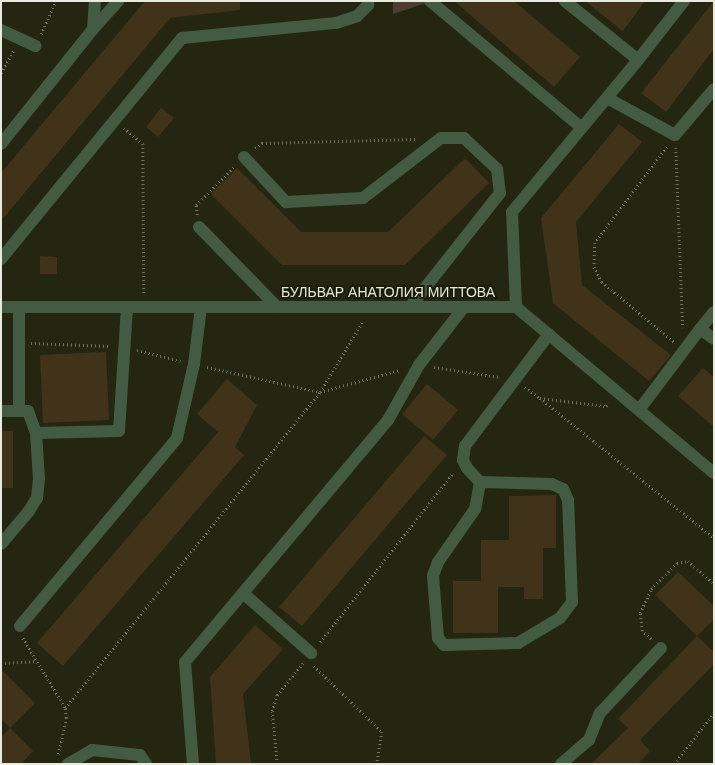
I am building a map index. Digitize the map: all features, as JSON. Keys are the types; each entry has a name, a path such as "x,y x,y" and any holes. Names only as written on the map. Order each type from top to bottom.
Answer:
{"street":[{"path":"93,29 95,1"},
{"path":"1,144 93,29 118,1"},
{"path":"1,259 182,38 336,23 357,16 368,5 368,1"},
{"path":"430,1 582,128"},
{"path":"565,1 638,60"},
{"path":"684,1 638,60 512,212 516,308 714,473"},
{"path":"1,30 36,46"},
{"path":"607,98 675,135 714,89"},
{"path":"244,157 286,202 363,198 441,138 464,138 496,168 500,193 410,307"},
{"path":"199,226 277,307"},
{"name":"БУЛЬВАР АНАТОЛИЯ МИТТОВА","path":"1,307 516,308"},
{"path":"19,307 19,411"},
{"path":"36,433 119,431 123,346 127,307"},
{"path":"20,626 177,438 194,364 201,307"},
{"path":"193,764 185,662 388,420 419,365 464,307"},
{"path":"639,410 714,312"},
{"path":"700,329 714,339"},
{"path":"480,482 552,484 563,489 568,500 572,602 560,618 518,643 444,645 438,638 433,576 438,562 475,509 480,482 463,460 465,446 549,334"},
{"path":"1,411 28,411 36,433 39,479 37,498 29,511 1,544"},
{"path":"243,593 309,656"},
{"path":"561,764 589,740 600,713 661,648"},
{"path":"63,761 92,750 140,755 146,764"}],"path":[{"path":"36,46 56,1"},
{"path":"1,73 19,38"},
{"path":"115,120 143,144 145,307"},
{"path":"675,135 595,243 594,267 602,282 684,351"},
{"path":"675,135 684,351"},
{"path":"199,226 196,205 244,157 262,143 418,139"},
{"path":"65,708 320,392 372,307"},
{"path":"19,343 123,346 194,364 320,392 419,365 515,380 540,398 714,538"},
{"path":"540,398 606,406 618,393"},
{"path":"277,764 272,711 278,696 463,460"},
{"path":"661,648 642,631 640,613 651,589 676,562 688,561 714,584"},
{"path":"20,626 24,642 65,708 66,718 63,761"},
{"path":"309,656 382,732 377,764"},
{"path":"1,663 36,661"},
{"path":"674,764 714,713"}],"shaded area":[{"path":"393,1 423,1 426,3 393,14"}],"building":[{"path":"145,1 240,1 240,10 170,18 1,221 1,173"},
{"path":"454,1 514,1 580,57 554,87"},
{"path":"585,1 645,1 623,31"},
{"path":"714,1 714,49 666,112 641,93"},
{"path":"161,108 174,118 158,137 146,127"},
{"path":"619,124 642,142 576,222 582,285 671,355 649,381 553,303 541,218"},
{"path":"465,158 489,183 405,265 282,265 211,194 237,168 301,232 388,232"},
{"path":"40,256 57,257 57,274 40,274"},
{"path":"106,352 109,420 43,423 40,355"},
{"path":"703,368 714,377 714,427 678,396"},
{"path":"227,379 257,405 235,447 244,455 63,666 37,643 218,432 197,414"},
{"path":"427,384 458,410 433,440 402,414"},
{"path":"1,431 13,431 13,488 1,488"},
{"path":"424,436 447,455 302,626 279,607"},
{"path":"556,495 556,548 543,548 543,599 524,599 524,587 498,587 498,633 453,633 453,581 481,581 481,540 509,540 509,496"},
{"path":"678,572 714,606 714,619 697,636 655,595"},
{"path":"255,625 283,649 243,694 251,764 216,764 210,677"},
{"path":"697,636 714,652 714,664 640,740 650,751 638,764 591,764 628,728 618,719"},
{"path":"1,669 35,703 10,728 1,719"},
{"path":"10,728 33,751 21,764 1,764 1,737"}]}
